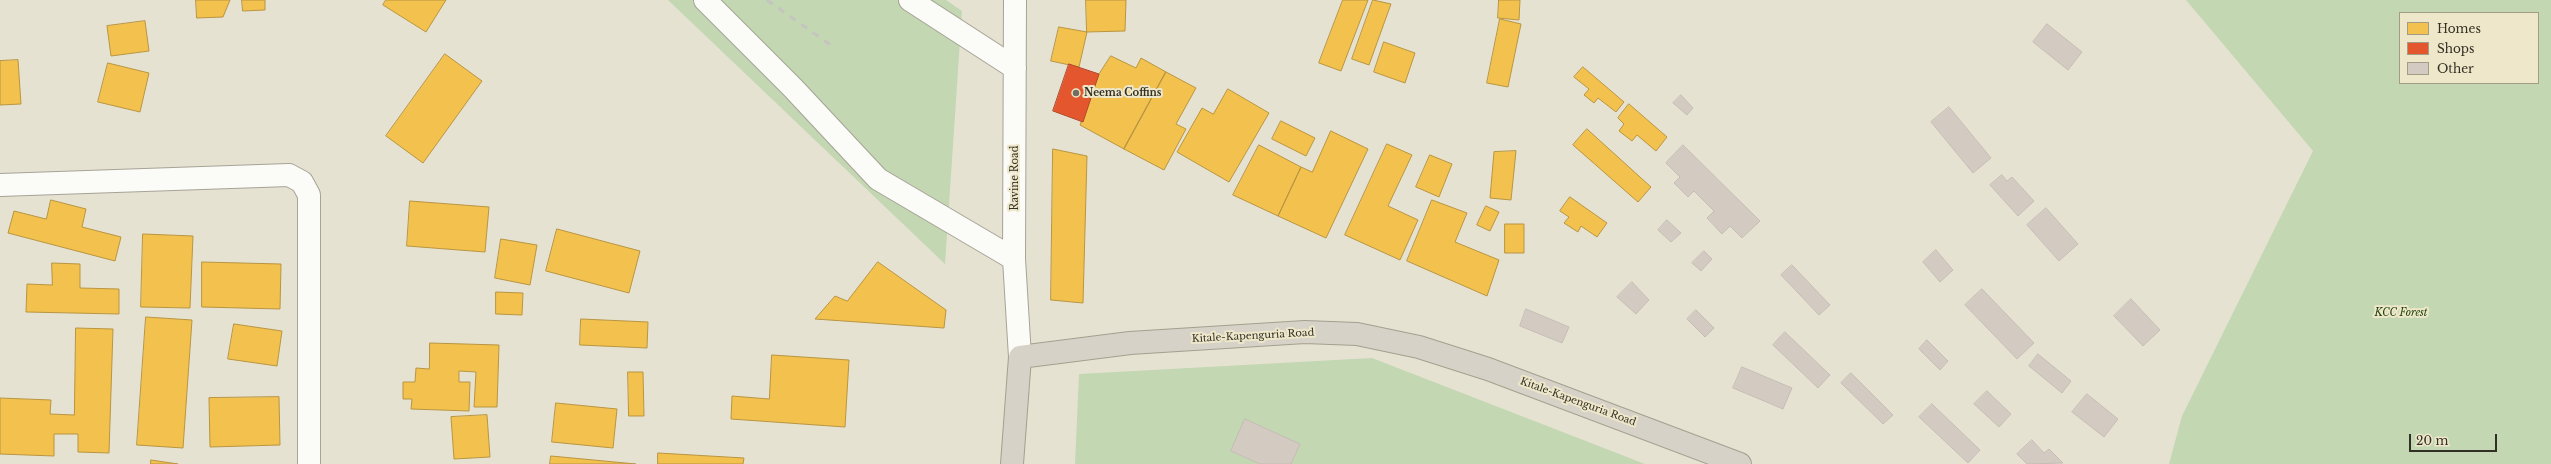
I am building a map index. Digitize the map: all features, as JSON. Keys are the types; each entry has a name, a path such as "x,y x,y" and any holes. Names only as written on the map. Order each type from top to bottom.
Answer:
{"highway":[{"name":"Kitale-Kapenguria Road","path":"1020,357 1130,343 1304,332 1356,334 1419,347 1488,369 1740,464"},
{"path":"1012,464 1020,357"}],"street":[{"path":"705,0 793,88 878,179 1014,260"},
{"path":"910,0 1015,68"},
{"name":"Ravine Road","path":"1015,0 1014,260 1020,357"},
{"path":"0,185 289,175 302,182 309,195 309,464"}],"green space":[{"path":"668,0 946,0 962,11 945,264"},
{"name":"KCC Forest","path":"2186,0 2551,0 2551,464 2169,464 2182,416 2313,151"},
{"path":"1372,358 1645,464 1075,464 1079,374"}],"building: Homes":[{"path":"196,0 230,0 223,17 197,18"},
{"path":"242,0 265,0 265,10 243,11"},
{"path":"386,0 446,0 426,32 383,5"},
{"path":"1086,0 1126,0 1125,31 1087,32"},
{"path":"1343,0 1368,0 1341,71 1319,63"},
{"path":"1373,0 1391,4 1369,65 1352,59"},
{"path":"1499,0 1520,0 1519,20 1498,18"},
{"path":"1500,19 1521,24 1508,87 1487,83"},
{"path":"145,21 149,51 111,56 107,26"},
{"path":"1059,27 1087,32 1079,67 1051,61"},
{"path":"1384,42 1415,53 1405,83 1374,72"},
{"path":"445,54 482,81 423,163 386,136"},
{"path":"1111,56 1136,68 1141,58 1166,72 1124,149 1080,125 1099,74"},
{"path":"18,60 21,104 0,105 0,61"},
{"path":"108,63 149,73 140,112 98,102"},
{"path":"1583,67 1624,102 1616,112 1598,98 1594,103 1584,95 1589,89 1574,77"},
{"path":"1166,72 1196,88 1176,124 1186,129 1164,170 1124,149"},
{"path":"1228,89 1269,113 1229,182 1177,152 1202,108 1213,114"},
{"path":"1629,104 1667,137 1656,151 1637,135 1632,141 1619,131 1624,124 1618,118"},
{"path":"1281,121 1315,138 1306,156 1272,139"},
{"path":"1587,129 1651,187 1638,202 1573,145"},
{"path":"1331,131 1368,149 1326,238 1278,216 1301,167 1312,172"},
{"path":"1387,144 1412,155 1388,206 1418,220 1400,260 1345,235"},
{"path":"1259,145 1301,167 1278,216 1233,195"},
{"path":"1053,149 1087,156 1083,303 1051,300"},
{"path":"1516,151 1511,200 1490,198 1494,152"},
{"path":"1430,155 1452,164 1439,197 1416,187"},
{"path":"1570,197 1607,223 1597,237 1581,226 1578,232 1564,223 1569,217 1560,211"},
{"path":"51,200 86,209 82,227 121,237 115,261 8,233 14,211 46,219"},
{"path":"1432,200 1467,213 1455,242 1499,260 1487,296 1407,261"},
{"path":"410,201 489,207 485,252 407,246"},
{"path":"1486,206 1499,212 1490,231 1477,225"},
{"path":"1505,224 1524,224 1524,253 1505,253"},
{"path":"557,229 640,251 629,293 546,271"},
{"path":"143,234 193,236 190,308 141,307"},
{"path":"501,239 537,245 530,285 495,278"},
{"path":"202,262 281,264 280,309 202,307"},
{"path":"878,262 946,310 944,328 815,319 835,296 847,301"},
{"path":"52,263 80,264 80,288 119,289 119,314 26,312 27,284 52,285"},
{"path":"496,292 523,293 522,315 496,314"},
{"path":"146,317 192,320 183,448 137,445"},
{"path":"581,319 648,322 647,348 580,345"},
{"path":"234,324 282,331 277,366 228,359"},
{"path":"76,328 113,329 109,453 78,452 78,434 54,434 54,456 0,454 0,398 51,400 50,414 74,415"},
{"path":"430,343 499,345 497,407 474,407 476,372 459,371 459,382 470,382 469,411 411,409 412,399 403,399 403,382 415,382 416,368 429,369"},
{"path":"772,355 849,360 845,427 731,419 732,396 769,399"},
{"path":"628,372 643,372 644,416 629,416"},
{"path":"279,397 280,445 210,447 209,398"},
{"path":"556,403 617,409 613,448 552,442"},
{"path":"487,415 490,457 454,459 451,417"},
{"path":"658,453 744,458 743,464 658,464"},
{"path":"551,456 636,464 550,464"},
{"path":"151,460 178,464 151,464"}],"building: Shops":[{"name":"Neema Coffins","path":"1069,64 1099,74 1083,122 1053,111"}],"building: Other":[{"path":"2047,24 2082,52 2068,70 2033,42"},
{"path":"1681,95 1693,108 1687,115 1673,103"},
{"path":"1949,107 1991,158 1973,173 1931,122"},
{"path":"1683,145 1760,221 1742,238 1730,226 1722,234 1707,218 1714,211 1694,191 1688,197 1674,183 1680,177 1666,163"},
{"path":"2002,175 2007,181 2012,177 2034,201 2018,216 1990,185"},
{"path":"2046,208 2078,244 2059,261 2027,225"},
{"path":"1667,220 1681,233 1671,242 1658,230"},
{"path":"1936,250 1953,270 1940,282 1923,262"},
{"path":"1704,251 1712,259 1701,271 1692,263"},
{"path":"1792,265 1830,305 1819,315 1781,275"},
{"path":"1632,282 1649,300 1636,314 1617,297"},
{"path":"1982,289 2034,343 2017,359 1965,305"},
{"path":"2131,299 2160,330 2143,346 2114,316"},
{"path":"1526,309 1569,327 1562,343 1520,326"},
{"path":"1696,310 1714,328 1705,337 1687,319"},
{"path":"1785,332 1830,375 1818,388 1773,345"},
{"path":"1927,340 1948,361 1940,370 1919,349"},
{"path":"2038,354 2071,381 2062,393 2029,366"},
{"path":"1742,367 1792,388 1783,409 1733,388"},
{"path":"1851,373 1893,415 1883,424 1841,383"},
{"path":"1987,391 2011,414 1999,427 1974,404"},
{"path":"2087,394 2118,419 2104,437 2072,412"},
{"path":"1932,404 1980,450 1968,463 1919,417"},
{"path":"1245,419 1300,444 1291,464 1260,464 1231,451"},
{"path":"2032,440 2044,453 2049,449 2063,463 2027,464 2017,454"}],"railway":[{"path":"767,0 832,46"}],"place":[{"name":"Neema Coffins","path":"1076,93"}]}
